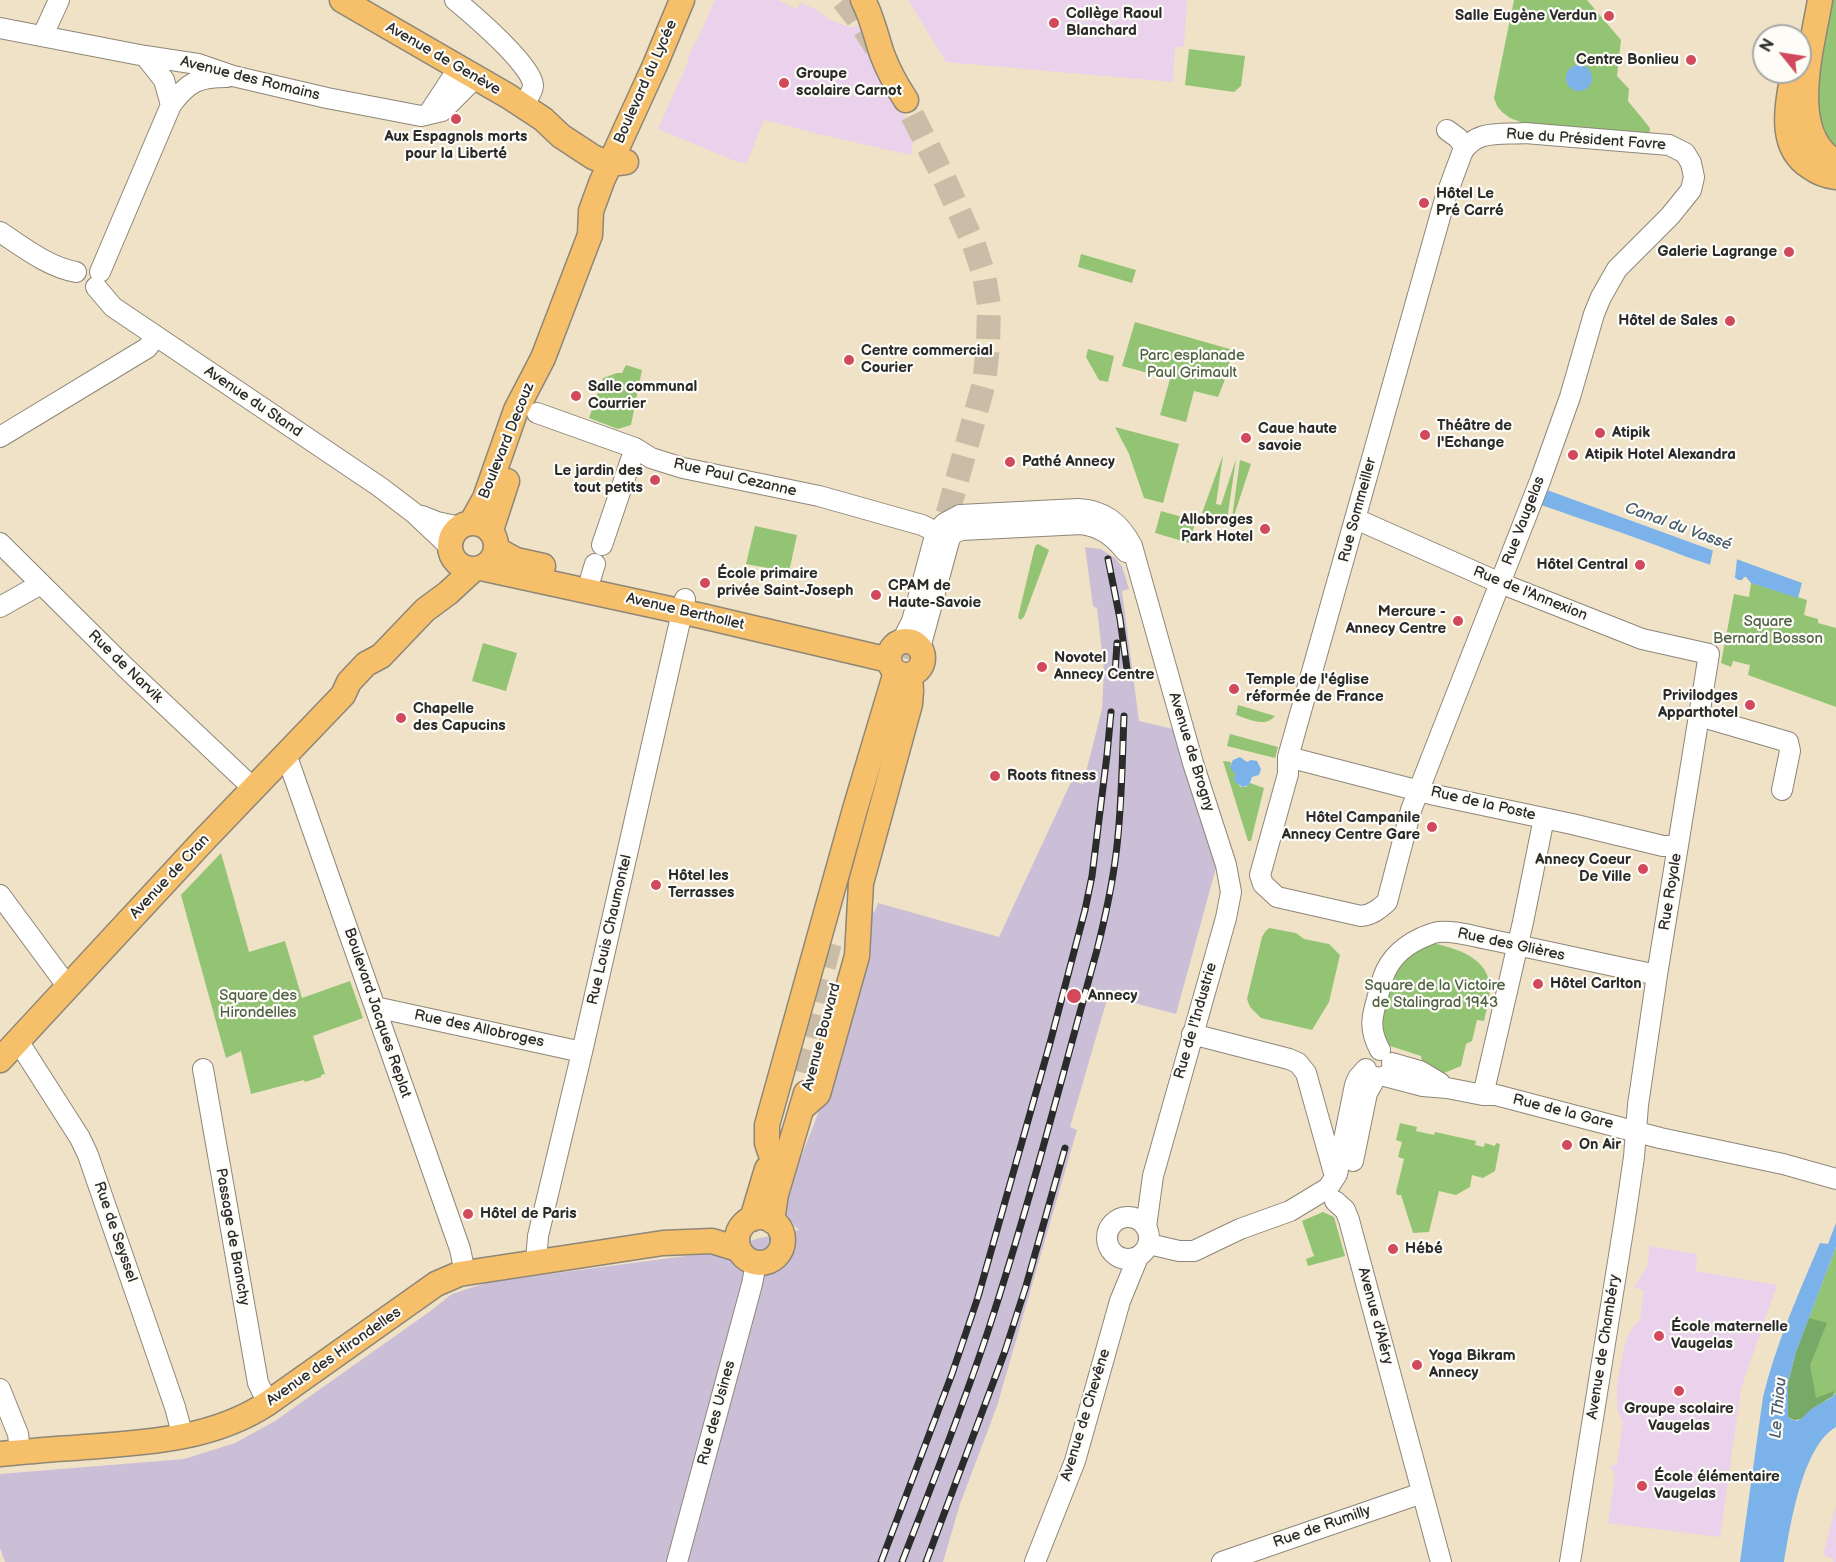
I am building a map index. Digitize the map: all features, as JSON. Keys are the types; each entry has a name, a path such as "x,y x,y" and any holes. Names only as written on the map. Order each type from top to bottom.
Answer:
{"main road":[{"name":"Avenue de Genève","path":"342,0 515,101 593,157 618,158"},
{"name":"Boulevard du Lycée","path":"618,158 682,0"},
{"name":"Boulevard du Lycée","path":"618,158 671,65 697,0"},
{"path":"863,0 869,11 883,55 896,85 906,100"},
{"path":"1801,24 1805,0"},
{"path":"1820,0 1807,78 1806,110 1810,129 1816,142 1824,153 1836,162"},
{"path":"1791,84 1787,130 1793,149 1798,157 1811,168 1836,177"},
{"name":"Boulevard Decouz","path":"470,539 516,410 543,358 590,235 604,217 618,158"},
{"name":"Avenue de Cran","path":"0,1060 253,788 343,695 357,690 374,672 381,656 425,610 494,558 470,539 425,610"},
{"name":"Avenue Berthollet","path":"470,539 516,560 593,570 684,605"},
{"name":"Avenue Berthollet","path":"477,569 684,605 902,657"},
{"path":"802,1108 818,1094 857,956 861,883 910,704 911,691 902,657"},
{"path":"771,1155 767,1143 767,1125 855,809 902,657"},
{"name":"Avenue Bouvard","path":"752,1235 776,1194 845,951 849,880 857,851"},
{"name":"Avenue Bouvard","path":"752,1235 771,1155 796,1071"},
{"name":"Avenue des Hirondelles","path":"10,1453 119,1445 183,1437 237,1421 268,1403 436,1284 452,1276 536,1261 663,1243 694,1232 752,1235"}],"street":[{"path":"43,35 59,0"},
{"path":"455,0 514,55 527,72 515,101"},
{"name":"Avenue des Romains","path":"0,28 198,64 233,76 421,116 442,111 466,73"},
{"path":"145,56 164,80 171,105"},
{"path":"98,279 171,105 182,91 197,81 209,77 233,76"},
{"path":"1447,130 1470,144"},
{"name":"Rue du Président Favre","path":"1470,144 1490,134 1525,133 1646,143 1677,148 1685,153 1691,163"},
{"name":"Rue Sommeiller","path":"1387,902 1376,912 1368,916 1361,916 1277,897 1263,884 1260,875 1288,774 1288,757 1444,199 1470,144"},
{"name":"Rue Vaugelas","path":"1387,902 1418,790 1540,481 1570,397 1594,314 1617,269 1683,202 1691,190 1694,177 1691,163"},
{"name":"Avenue du Stand","path":"0,232 63,270 76,273 75,280 87,290 98,279 113,307 356,471 414,513 470,539"},
{"path":"0,437 147,348 156,337"},
{"name":"Rue Paul Cezanne","path":"537,413 635,448 651,458 683,468 819,496 922,525 936,532"},
{"path":"602,545 635,448"},
{"name":"Avenue de Brogny","path":"936,532 945,523 960,515 1078,509 1092,511 1110,518 1122,529 1131,546 1193,763 1226,865"},
{"name":"Rue de l'Annexion","path":"1356,519 1500,583 1642,639 1709,654"},
{"path":"902,657 949,540 952,534 960,530 1064,524 1093,526 1114,538 1137,570"},
{"path":"902,657 936,532"},
{"name":"Rue de Narvik","path":"0,543 126,668 253,788"},
{"path":"0,607 41,584"},
{"name":"Rue Louis Chaumontel","path":"536,1261 538,1236 684,605"},
{"name":"Rue Royale","path":"1635,1131 1657,975 1709,654"},
{"path":"1699,717 1788,742 1790,751 1782,790"},
{"name":"Boulevard Jacques Replat","path":"286,754 460,1249 465,1273"},
{"name":"Rue de la Poste","path":"1288,757 1418,790 1663,846 1678,846"},
{"path":"1483,1095 1544,818"},
{"name":"Rue de l'Industrie","path":"1144,1243 1153,1176 1226,918 1231,892 1226,865"},
{"path":"0,895 68,987"},
{"name":"Rue des Glières","path":"1380,1067 1371,1028 1382,978 1391,960 1399,952 1409,944 1435,932 1517,945 1657,975"},
{"name":"Rue des Allobroges","path":"375,1006 582,1052"},
{"path":"1192,1034 1298,1063 1306,1073 1335,1178"},
{"name":"Rue de Seyssel","path":"18,1041 80,1138 88,1155 175,1407 183,1437"},
{"path":"1290,1211 1324,1191 1335,1178 1355,1085 1358,1078 1380,1067"},
{"path":"1144,1243 1179,1251 1194,1251 1240,1229 1290,1211 1335,1202 1348,1181 1367,1093 1380,1067"},
{"name":"Rue de la Gare","path":"1380,1067 1423,1086 1496,1095 1660,1138 1832,1172"},
{"name":"Passage de Branchy","path":"203,1069 258,1383 268,1403"},
{"name":"Avenue de Chambéry","path":"1570,1562 1625,1218 1634,1157 1635,1131"},
{"name":"Rue de l'Industrie","path":"1127,1217 1153,1176"},
{"name":"Avenue d'Aléry","path":"1335,1202 1345,1210 1348,1220 1441,1562"},
{"path":"1127,1217 1138,1219 1144,1243 1128,1259 1117,1256 1108,1245 1108,1234 1115,1222 1127,1217"},
{"name":"Rue des Usines","path":"677,1562 752,1284 752,1235"},
{"name":"Avenue de Chevêne","path":"1035,1562 1075,1461 1120,1301 1144,1243"},
{"name":"Avenue de Chevêne","path":"1117,1256 1120,1301"},
{"path":"0,1389 18,1434 10,1453"},
{"name":"Rue de Rumilly","path":"1222,1562 1422,1493"}],"shaded area":[{"name":"Groupe scolaire Carnot","path":"715,0 777,0 797,9 800,3 816,9 828,19 849,27 861,26 914,136 911,155 766,120 763,122 747,163 735,161 658,129 688,62 694,43"},
{"name":"Collège Raoul Blanchard","path":"908,0 1187,0 1184,47 1175,47 1173,82 946,62"},
{"path":"1085,547 1101,549 1115,558 1122,566 1129,589 1122,591 1139,721 1177,730 1217,864 1176,1014 1108,996 1070,1127 1077,1130 997,1406 960,1504 943,1562 5,1562 0,1548 0,1474 184,1459 235,1443 275,1421 452,1294 489,1282 708,1253 760,1238 799,1230 783,1211 785,1198 821,1106 866,920 875,911 878,903 999,937 1072,780 1083,784 1102,709 1104,670 1097,608 1093,606"},
{"name":"Groupe scolaire Vaugelas","path":"1650,1246 1697,1254 1696,1271 1777,1285 1741,1389 1720,1537 1608,1523 1615,1477 1610,1465 1617,1465 1623,1423 1617,1409 1617,1384 1626,1339 1640,1320 1644,1290 1634,1288 1647,1267"},
{"path":"1836,1506 1836,1562 1833,1562 1834,1559 1823,1555"}],"green space":[{"path":"1514,0 1587,0 1621,40 1617,76 1629,89 1628,101 1650,128 1649,135 1531,126 1510,118 1502,112 1494,98"},
{"path":"1829,0 1836,0 1836,149 1821,126 1815,98"},
{"path":"1189,49 1245,56 1241,86 1234,92 1185,85"},
{"path":"938,143 948,162 932,170 922,151"},
{"path":"1081,254 1136,270 1132,283 1078,267"},
{"name":"Parc esplanade Paul Grimault","path":"1135,322 1233,350 1218,397 1194,391 1186,422 1160,415 1170,379 1122,366"},
{"path":"1088,349 1114,356 1108,382 1099,380 1086,357"},
{"path":"626,365 642,370 631,425 618,429 589,418 603,378 622,373"},
{"path":"1115,427 1179,444 1163,503 1144,498 1129,454"},
{"path":"1223,455 1216,504 1221,505 1236,459 1227,520 1202,513"},
{"path":"1240,460 1251,464 1231,525"},
{"path":"1161,511 1196,521 1189,543 1155,533"},
{"path":"755,526 797,535 789,572 746,564"},
{"path":"1038,544 1049,550 1024,617 1020,620 1018,617 1035,546"},
{"name":"Square Bernard Bosson","path":"1751,583 1807,600 1804,615 1818,619 1818,623 1836,628 1836,707 1748,675 1750,665 1733,661 1731,667 1721,663 1734,594 1749,597"},
{"path":"483,643 517,653 506,691 472,681"},
{"path":"1238,705 1275,716 1271,720 1262,722 1251,720 1236,715"},
{"path":"1230,734 1278,747 1275,758 1227,746"},
{"path":"1223,761 1231,762 1230,766 1236,774 1235,781 1241,787 1246,787 1250,783 1264,788 1251,841 1248,841"},
{"name":"Square des Hirondelles","path":"221,853 249,952 285,941 302,998 350,981 363,1018 313,1036 325,1074 321,1077 251,1094 241,1051 226,1058 181,895"},
{"path":"1269,928 1296,933 1304,939 1329,944 1340,955 1329,1002 1312,1030 1261,1018 1250,1007 1247,999 1262,937"},
{"name":"Square de la Victoire de Stalingrad 1943","path":"1432,943 1461,952 1478,962 1488,978 1490,989 1484,1021 1477,1020 1472,1041 1466,1044 1461,1066 1444,1073 1422,1062 1421,1056 1387,1045 1378,1028 1398,959"},
{"path":"1400,1123 1417,1127 1416,1131 1434,1135 1435,1132 1476,1141 1475,1145 1484,1147 1485,1143 1495,1146 1496,1143 1500,1144 1495,1171 1483,1178 1472,1175 1470,1187 1456,1195 1439,1191 1429,1232 1413,1233 1401,1195 1397,1195 1396,1192 1404,1159 1398,1157 1402,1142 1396,1140"},
{"path":"1323,1212 1334,1217 1345,1256 1308,1266 1306,1259 1314,1256 1302,1221"},
{"path":"1836,1247 1836,1393 1801,1419 1794,1420 1796,1352"},
{"path":"1809,1318 1827,1323 1810,1365 1816,1398 1834,1391 1833,1396 1814,1407 1801,1419 1794,1420 1788,1417 1788,1382"}],"water":[{"path":"1579,65 1588,69 1592,78 1588,87 1579,91 1570,87 1566,78 1570,69"},
{"path":"1547,490 1802,583 1798,598 1751,583 1746,577 1738,580 1714,566 1541,505"},
{"path":"1240,757 1247,762 1257,761 1261,769 1259,775 1252,777 1249,785 1243,787 1236,783 1234,778 1236,774 1230,766 1233,760"},
{"name":"Le Thiou","path":"1836,1223 1836,1247 1796,1352 1788,1382 1788,1417 1794,1420 1801,1419 1836,1393 1836,1427 1824,1437 1814,1451 1806,1469 1794,1509 1784,1562 1740,1562 1763,1397 1768,1377 1788,1319 1820,1243 1828,1244"}],"pier":[{"path":"1713,550 1737,559 1735,577 1710,565"}],"tunnel":[{"path":"843,0 876,47"},
{"path":"896,83 944,178 974,245 984,275 989,305 984,383 940,541"},
{"path":"898,694 919,615"},
{"path":"857,851 887,743"},
{"path":"796,1071 831,939"}],"railway":[{"path":"1108,559 1128,676"},
{"path":"1115,674 1117,643"},
{"path":"881,1562 952,1374 978,1297 1050,1043 1092,876 1111,712"},
{"path":"902,1562 947,1447 1003,1284 1097,950 1116,854 1121,802 1124,716"},
{"path":"926,1562 1005,1351 1065,1148"}],"place":[{"name":"Salle Eugène Verdun","path":"1609,16"},
{"name":"Collège Raoul Blanchard","path":"1054,23"},
{"name":"Centre Bonlieu","path":"1691,60"},
{"name":"Groupe scolaire Carnot","path":"784,83"},
{"name":"Aux Espagnols morts pour la Liberté","path":"456,119"},
{"name":"Hôtel Le Pré Carré","path":"1424,203"},
{"name":"Galerie Lagrange","path":"1789,252"},
{"name":"Hôtel de Sales","path":"1730,321"},
{"name":"Centre commercial Courier","path":"849,360"},
{"name":"Salle communal Courrier","path":"576,396"},
{"name":"Atipik","path":"1600,433"},
{"name":"Théâtre de l'Echange","path":"1425,435"},
{"name":"Caue haute savoie","path":"1246,438"},
{"name":"Atipik Hotel Alexandra","path":"1573,455"},
{"name":"Pathé Annecy","path":"1010,462"},
{"name":"Le jardin des tout petits","path":"655,480"},
{"name":"Allobroges Park Hotel","path":"1265,529"},
{"name":"Hôtel Central","path":"1640,565"},
{"name":"École primaire privée Saint-Joseph","path":"705,583"},
{"name":"CPAM de Haute-Savoie","path":"876,595"},
{"name":"Mercure - Annecy Centre","path":"1458,621"},
{"name":"Novotel Annecy Centre","path":"1042,667"},
{"name":"Temple de l'église réformée de France","path":"1234,689"},
{"name":"Privilodges Apparthotel","path":"1750,705"},
{"name":"Chapelle des Capucins","path":"401,718"},
{"name":"Roots fitness","path":"995,776"},
{"name":"Hôtel Campanile Annecy Centre Gare","path":"1432,827"},
{"name":"Annecy Coeur De Ville","path":"1643,869"},
{"name":"Hôtel les Terrasses","path":"656,885"},
{"name":"Hôtel Carlton","path":"1538,984"},
{"name":"Annecy","path":"1074,996"},
{"name":"On Air","path":"1567,1145"},
{"name":"Hôtel de Paris","path":"468,1214"},
{"name":"Hébé","path":"1393,1249"},
{"name":"École maternelle Vaugelas","path":"1659,1336"},
{"name":"Yoga Bikram Annecy","path":"1417,1365"},
{"name":"Groupe scolaire Vaugelas","path":"1679,1391"},
{"name":"École élémentaire Vaugelas","path":"1642,1486"}],"water label":[{"name":"Canal du Vassé","path":"1678,527"}]}
